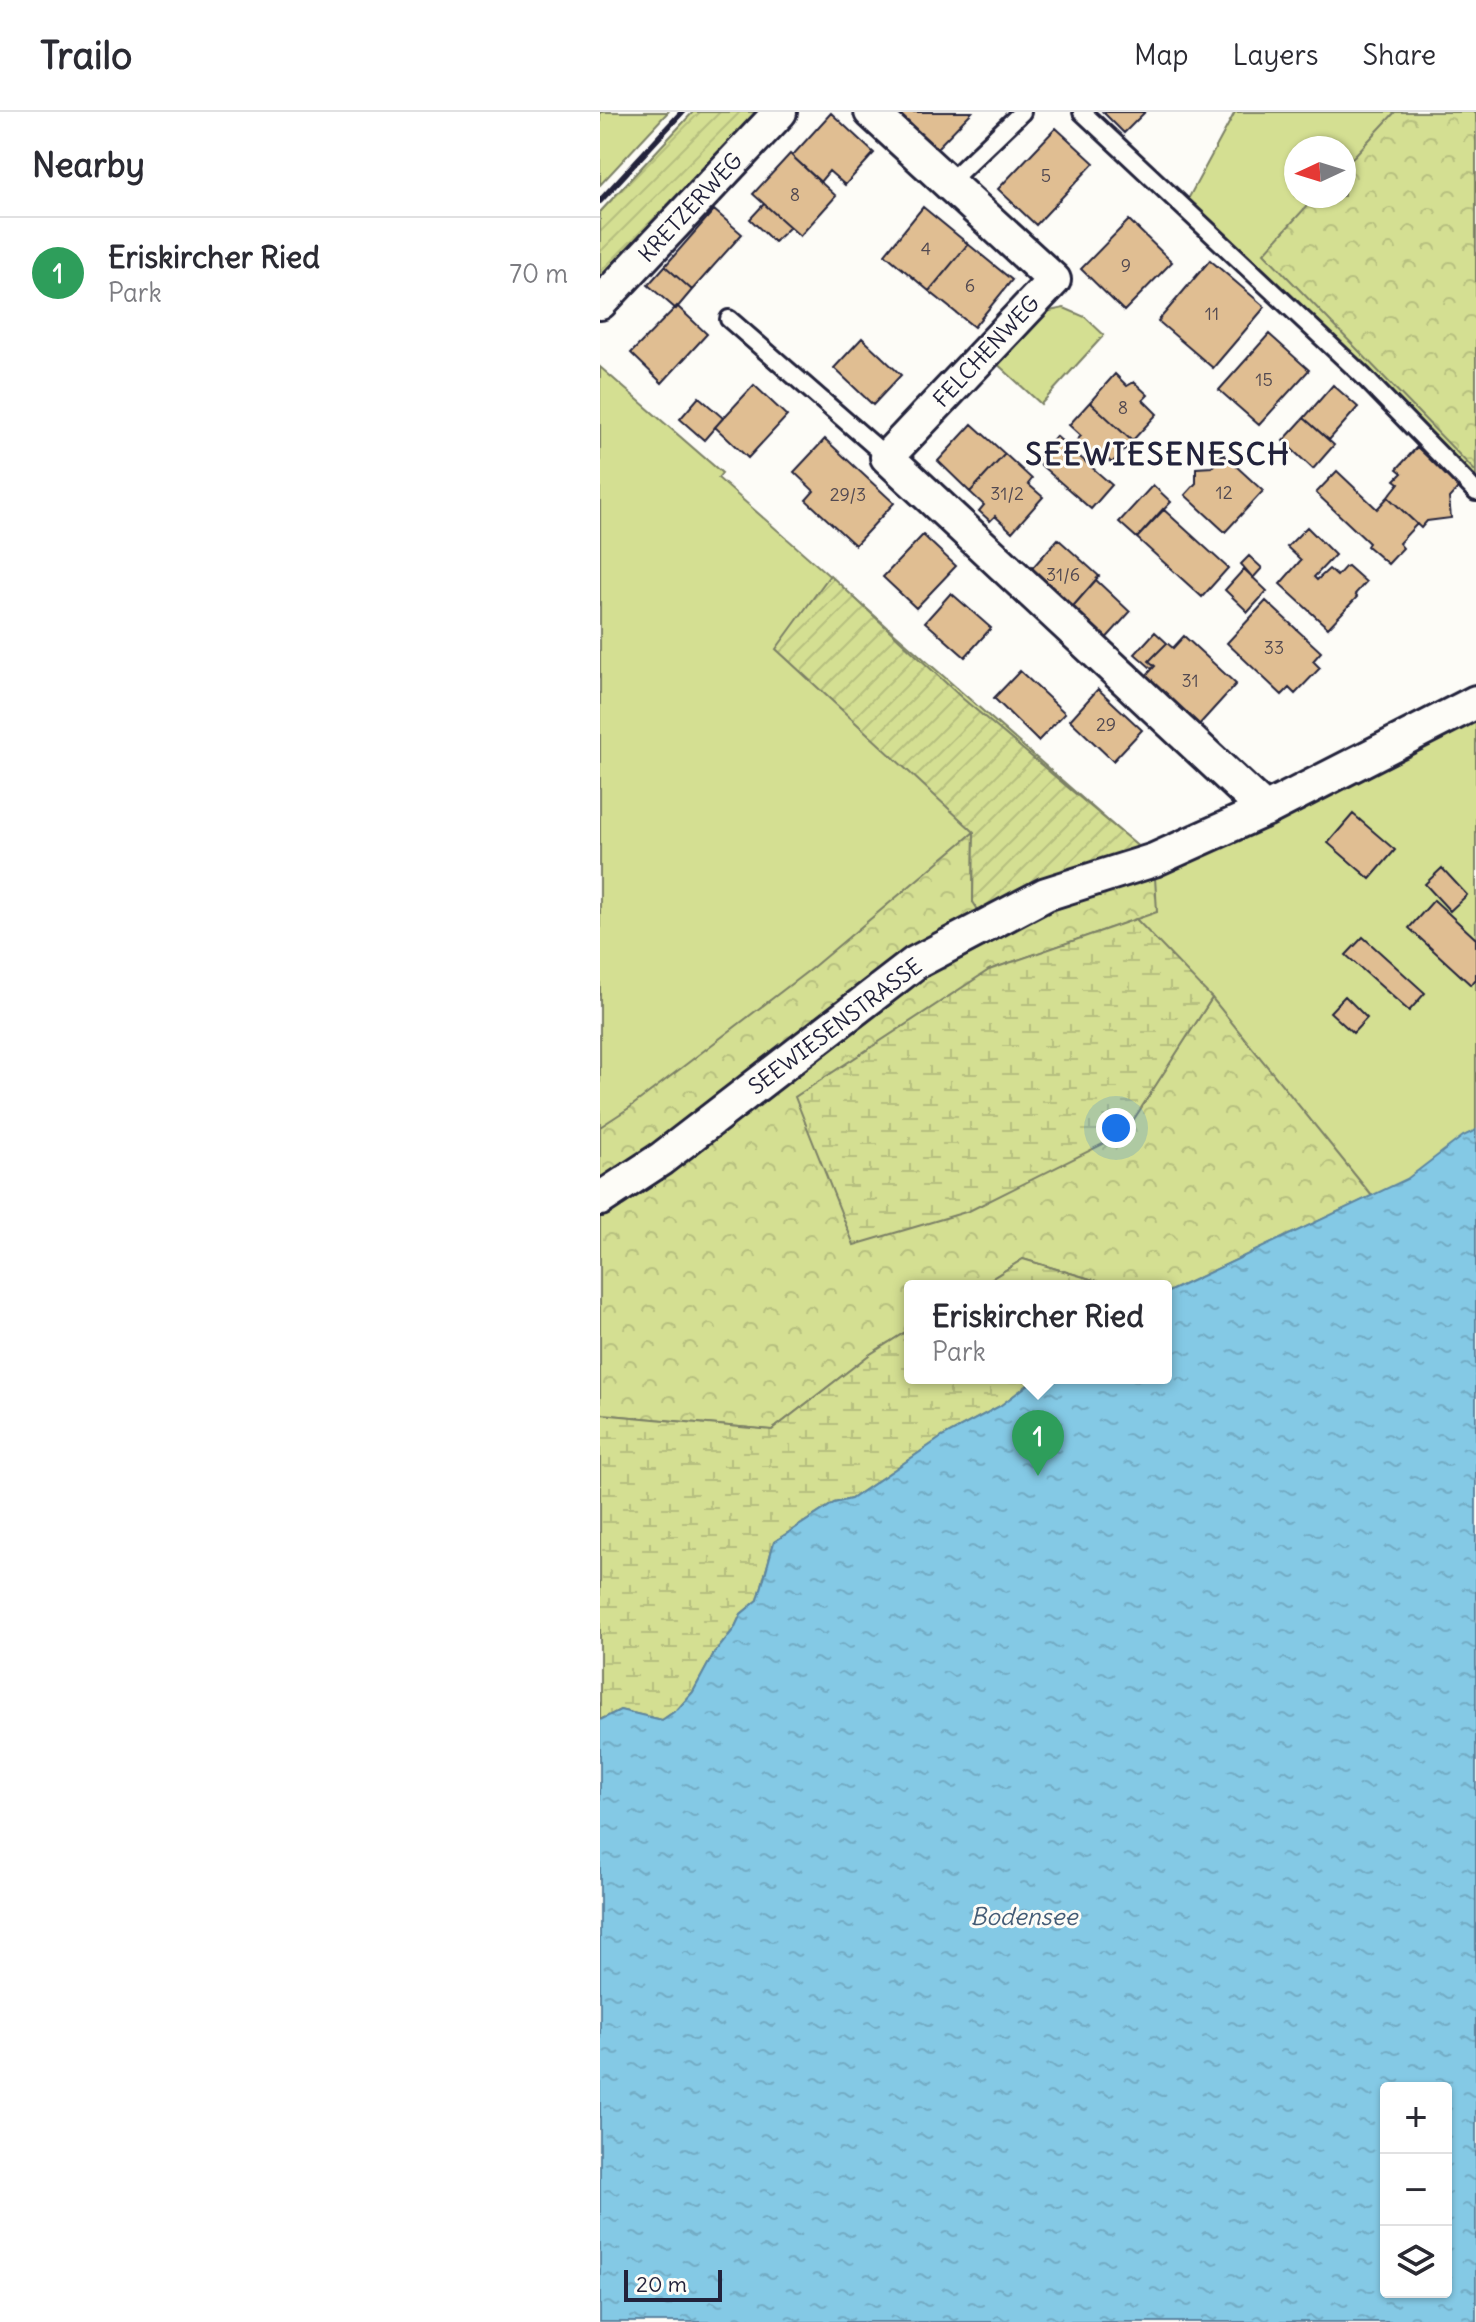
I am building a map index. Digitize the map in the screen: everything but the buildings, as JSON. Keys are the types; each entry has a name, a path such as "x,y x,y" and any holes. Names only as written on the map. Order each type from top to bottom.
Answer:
{"street":[{"name":"KRETZERWEG","path":"600,303 780,112"},
{"name":"FELCHENWEG","path":"871,112 1054,280 887,457"},
{"path":"887,457 1265,810"},
{"name":"SEEWIESENSTRASSE","path":"600,1199 661,1159 915,963 1046,894 1154,860 1265,810 1476,702"}],"lane":[{"path":"948,183 1022,112"},
{"path":"1082,112 1362,375 1476,492"},
{"path":"729,319 887,457"}],"green space":[{"path":"600,112 668,112 600,185"},
{"path":"693,112 773,112 600,296 600,212"},
{"path":"1235,112 1476,112 1476,479 1187,201"},
{"path":"1395,112 1476,112 1476,472 1264,253 1305,208 1356,208 1356,154"},
{"path":"1064,308 1085,317 1104,335 1041,404 994,361 1040,313"},
{"path":"600,367 722,473 718,478 1156,863 1476,705 1476,2322 600,2322"},
{"path":"830,575 962,698 1154,860 987,924 973,902 974,832 776,649"},
{"path":"974,832 973,902 1154,860 1157,912 989,970 1124,1133 1212,998 1372,1196 1172,1290 1172,1280 1094,1280 1023,1259 990,1280 904,1280 904,1333 869,1355 772,1430 600,1414 600,1127 812,968"},
{"path":"1136,919 1212,998 1125,1133 969,1211 854,1245 795,1097 989,970"},
{"path":"1023,1259 1094,1280 990,1280"},
{"path":"904,1333 904,1384 1029,1384 1000,1406 942,1437 851,1499 834,1503 774,1542 758,1600 741,1614 693,1692 678,1709 662,1720 620,1710 600,1720 600,1414 772,1430 869,1355"}],"water":[{"name":"Bodensee","path":"1476,1130 1476,2322 600,2322 600,1720 620,1710 662,1720 678,1709 693,1692 741,1614 758,1600 774,1542 834,1503 851,1499 942,1437 1000,1406 1029,1384 1172,1384 1172,1290 1407,1179 1463,1136"}],"railway":[{"path":"600,201 682,112"}],"place":[{"name":"Eriskircher Ried","path":"1038,1476"}],"district":[{"name":"SEEWIESENESCH","path":"1158,455"}]}
